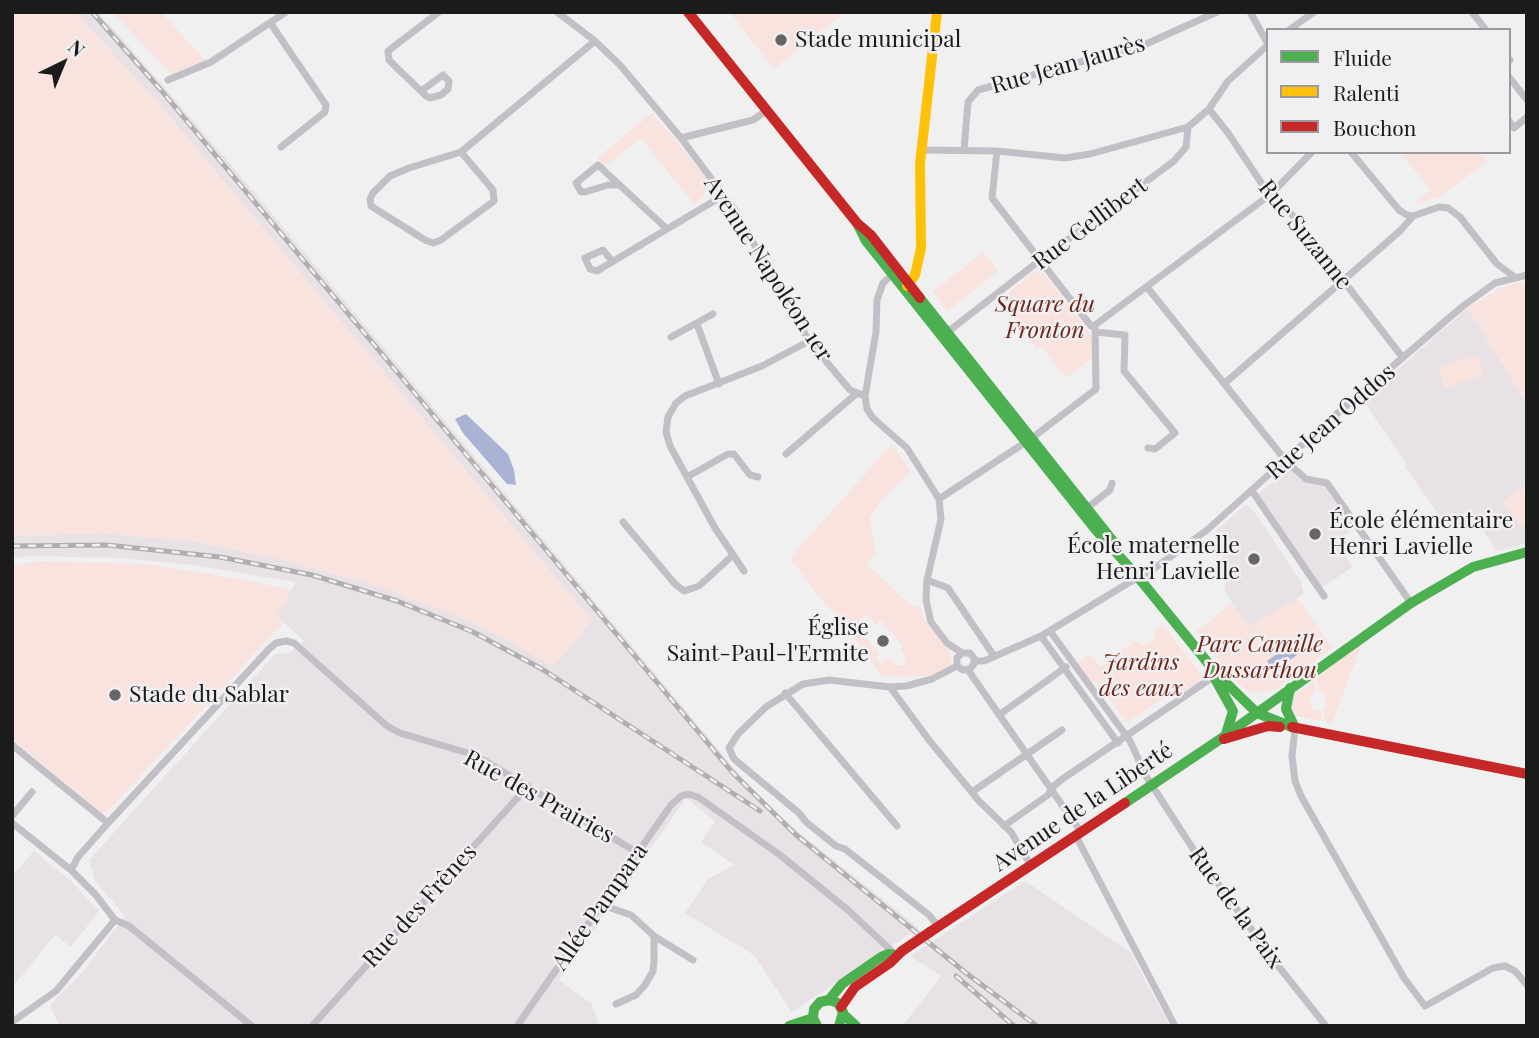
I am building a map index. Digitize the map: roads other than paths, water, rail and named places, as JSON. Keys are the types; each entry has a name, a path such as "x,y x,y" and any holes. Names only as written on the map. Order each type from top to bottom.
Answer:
{"main road":[{"path":"688,12 857,223 866,241 895,272 1087,508 1120,550 1130,568"},
{"path":"906,286 918,267 923,236 920,164 937,12"},
{"path":"1029,440 1095,529 1139,578 1214,673 1257,713 1295,728"},
{"name":"Avenue de la Liberté","path":"896,955 1222,738 1411,603 1473,567 1527,552"},
{"path":"1214,673 1233,711 1222,738"},
{"path":"1290,688 1286,709 1295,728"},
{"path":"1222,738 1268,726 1295,728 1527,774"},
{"path":"789,1026 815,1022 817,1005 829,1000 842,984 881,957 896,955 890,963 855,987 842,1011 839,1026"},
{"path":"829,1000 856,1026"}],"street":[{"path":"168,80 211,62 286,12"},
{"path":"421,91 390,60 388,51 439,12"},
{"name":"Avenue Napoléon 1er","path":"557,12 595,41 620,65 681,138 724,195 809,341 856,394"},
{"name":"Rue Jean Jaurès","path":"964,150 968,102 978,90 1146,44 1217,12"},
{"path":"1250,12 1266,40"},
{"path":"1292,28 1314,12"},
{"path":"1472,12 1484,28"},
{"path":"271,24 326,104 325,112 281,147"},
{"path":"461,152 494,190 494,201 441,240 433,243 425,240 371,206 373,193 395,173 461,152 595,41"},
{"path":"921,150 997,151 1065,158 1090,154 1188,127 1209,109 1228,81 1266,46"},
{"path":"1511,80 1527,100"},
{"name":"Rue Suzanne","path":"1209,109 1271,194 1295,218 1403,359"},
{"path":"681,138 753,120 766,111"},
{"path":"1511,124 1514,128 1527,117"},
{"name":"Rue Gellibert","path":"944,334 1174,162 1186,147 1188,127"},
{"path":"997,151 992,198 1087,324 1095,329 1125,335 1125,371 1175,433 1155,449 1148,448"},
{"path":"1095,329 1271,194 1310,154"},
{"path":"1352,154 1399,210 1413,216 1439,207 1448,208 1460,217 1499,266 1516,278"},
{"path":"618,185 581,192 576,183 598,165 667,229"},
{"path":"612,261 724,195"},
{"path":"1225,383 1413,216"},
{"path":"1495,284 1500,275 1499,266"},
{"path":"895,272 883,283 877,300 876,332 865,396 867,409 873,418 907,448 939,499 941,519 927,580 926,600 931,622 949,646 962,653 970,653 974,661 968,670"},
{"name":"Rue Jean Oddos","path":"974,661 984,661 1041,636 1139,578 1207,530 1463,306 1495,284 1527,275"},
{"path":"1147,287 1286,461 1306,478 1327,483 1411,603"},
{"path":"671,337 713,314"},
{"path":"697,324 719,384"},
{"path":"939,499 1029,440 1096,389 1095,329"},
{"path":"744,570 732,556 670,446 666,432 668,417 676,403 685,396 762,366 809,341"},
{"path":"786,454 856,394 865,396"},
{"path":"687,477 728,454 734,454 750,475 758,477"},
{"path":"1087,508 1110,490 1112,483"},
{"path":"1252,491 1324,596"},
{"path":"623,522 675,584 684,591 699,586 732,556"},
{"path":"927,580 948,589 994,656"},
{"name":"Rue de la Paix","path":"1050,631 1126,737 1152,785 1209,872 1326,1026"},
{"path":"1041,636 1118,743"},
{"name":"Rue des Prairies","path":"71,870 78,857 108,823 269,649 276,643 286,641 294,643 387,726 428,743 468,753 638,853"},
{"path":"957,666 957,658 962,653"},
{"path":"999,715 1072,662"},
{"path":"935,929 929,915 806,822 730,754 730,743 754,717 785,694 809,682 829,680 890,687 906,686 932,679 957,666 968,670 1079,834 1175,1026"},
{"path":"1004,826 1052,792 1061,780 1118,743 1214,673"},
{"path":"890,687 917,726 972,792 1011,832 1031,866"},
{"path":"785,694 897,826"},
{"path":"1295,728 1292,757 1295,781 1313,820 1404,978 1425,1006 1493,968 1505,966 1515,971 1527,985"},
{"path":"972,792 1062,730"},
{"path":"12,745 108,823"},
{"name":"Rue des Frênes","path":"312,1026 528,786"},
{"path":"12,816 32,792"},
{"name":"Allée Pampara","path":"517,1026 671,805 681,796 688,794 698,797 780,855 848,910 896,955"},
{"path":"12,823 71,870 95,894 114,920 129,926 252,1026"},
{"path":"602,905 631,915 654,936 693,960"},
{"path":"12,1022 56,991 114,920"},
{"path":"616,1004 636,995 653,971 654,936"}],"water":[{"path":"466,414 508,454 516,485 507,484 463,433 455,419"},
{"path":"1303,636 1310,646 1274,671 1267,661"}],"railway":[{"path":"92,12 160,89 732,772 795,834 966,973 1037,1026"},
{"path":"12,546 107,545 220,557 312,575 397,601 473,632 542,669 760,811"},
{"path":"956,976 1014,1026"}],"place":[{"name":"Stade municipal","path":"781,40"},
{"name":"École élémentaire Henri Lavielle","path":"1315,534"},
{"name":"École maternelle Henri Lavielle","path":"1254,559"},
{"name":"Église Saint-Paul-l'Ermite","path":"883,641"},
{"name":"Stade du Sablar","path":"115,695"}],"park label":[{"name":"Square du Fronton","path":"1045,318"},
{"name":"Parc Camille Dussarthou","path":"1260,658"},
{"name":"Jardins des eaux","path":"1141,676"}]}
